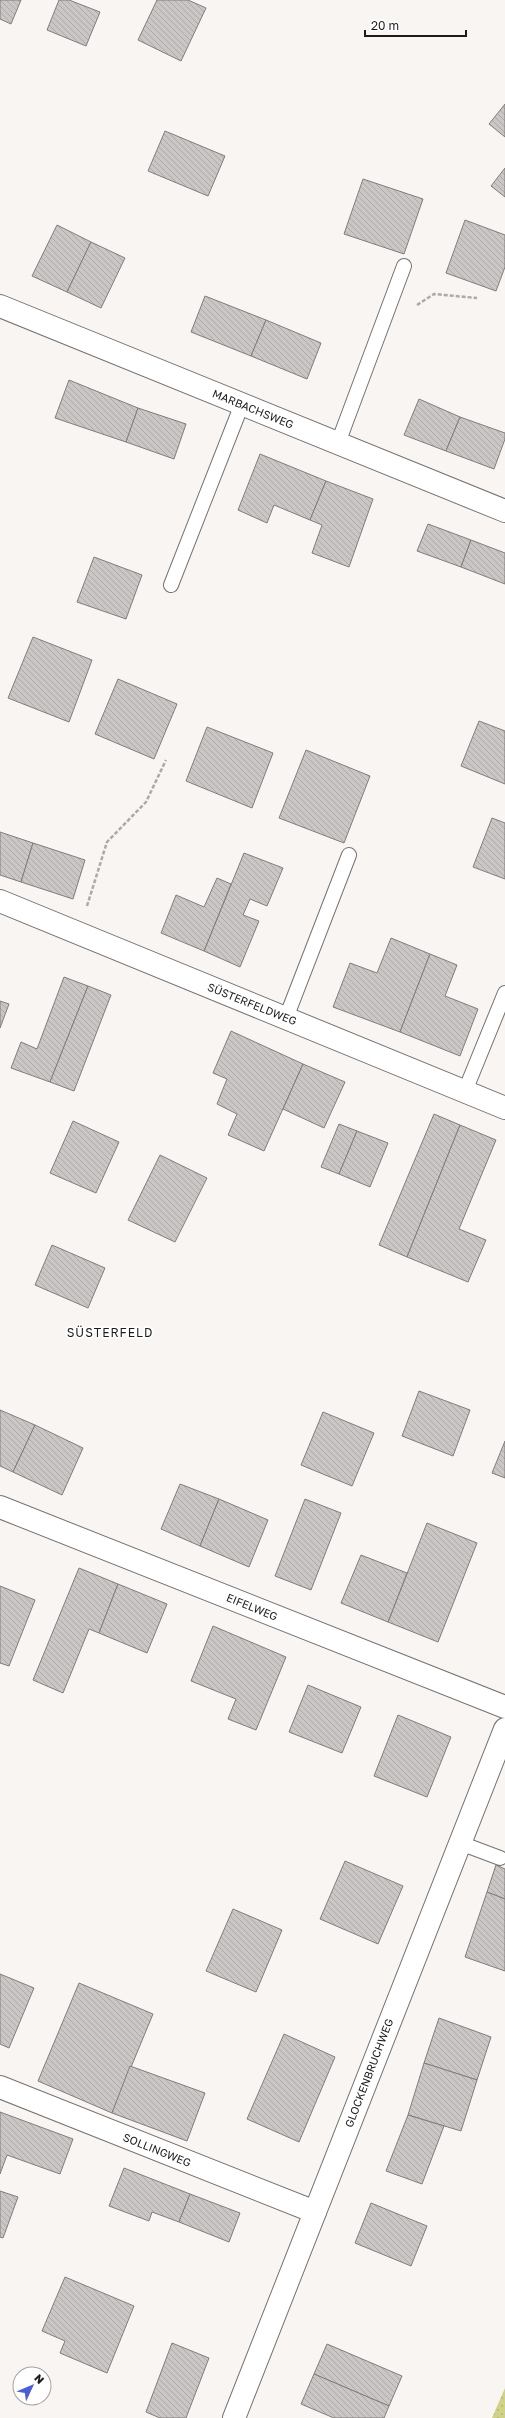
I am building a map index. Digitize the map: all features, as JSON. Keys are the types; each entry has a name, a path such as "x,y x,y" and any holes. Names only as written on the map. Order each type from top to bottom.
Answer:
{"street":[{"name":"MARBACHSWEG","path":"0,306 505,511"},
{"name":"SÜSTERFELDWEG","path":"0,901 505,1108"},
{"name":"EIFELWEG","path":"0,1507 505,1707"},
{"name":"GLOCKENBRUCHWEG","path":"234,2418 505,1729"},
{"name":"SOLLINGWEG","path":"0,2087 315,2212"}],"lane":[{"path":"338,443 404,266"},
{"path":"171,585 242,404"},
{"path":"286,1018 349,855"},
{"path":"465,1091 505,993"},
{"path":"460,1843 500,1858"}],"path":[{"path":"78,933 107,842 146,802 166,760"}],"green space":[{"path":"505,2388 505,2418 492,2418"}],"building":[{"path":"0,0 21,0 11,24 0,19"},
{"path":"59,0 69,0 100,12 86,46 47,30"},
{"path":"157,0 188,0 206,8 181,61 138,40"},
{"path":"505,104 505,137 489,124"},
{"path":"165,131 225,156 208,196 148,171"},
{"path":"505,168 505,197 491,186"},
{"path":"363,179 423,199 404,254 344,234"},
{"path":"465,220 505,235 505,267 496,291 446,273"},
{"path":"57,225 91,242 67,292 32,276"},
{"path":"91,242 125,258 101,308 67,292"},
{"path":"205,296 266,320 251,356 191,332"},
{"path":"266,320 321,343 307,379 251,356"},
{"path":"69,380 138,408 126,442 55,418"},
{"path":"419,399 460,417 446,451 404,435"},
{"path":"138,408 186,424 174,459 126,442"},
{"path":"460,417 505,433 505,439 494,469 446,451"},
{"path":"260,454 326,481 310,520 274,505 267,523 238,510"},
{"path":"326,481 373,499 349,567 312,553 322,525 310,520"},
{"path":"428,524 471,540 461,567 417,551"},
{"path":"471,540 505,553 505,584 461,567"},
{"path":"94,557 142,575 126,619 77,602"},
{"path":"33,637 92,660 69,722 8,698"},
{"path":"118,679 177,704 154,759 95,734"},
{"path":"479,721 505,731 505,784 461,766"},
{"path":"207,727 273,753 252,808 186,781"},
{"path":"306,750 370,776 344,843 279,818"},
{"path":"492,818 505,823 505,879 473,867"},
{"path":"0,832 33,843 21,882 0,875"},
{"path":"33,843 85,860 73,899 21,882"},
{"path":"244,853 283,868 267,906 250,899 243,915 259,921 240,967 204,951"},
{"path":"217,878 231,884 204,951 161,933 176,895 204,907"},
{"path":"391,938 430,954 400,1032 333,1007 350,963 377,973"},
{"path":"430,954 457,965 445,996 478,1009 460,1056 400,1032"},
{"path":"64,977 88,986 50,1082 11,1068 21,1042 37,1049"},
{"path":"88,986 111,995 74,1091 50,1082"},
{"path":"0,1001 9,1004 0,1028"},
{"path":"231,1031 303,1064 264,1151 228,1135 237,1114 217,1104 227,1079 213,1073"},
{"path":"303,1064 345,1082 324,1128 283,1109"},
{"path":"434,1114 460,1125 407,1257 379,1245"},
{"path":"73,1121 119,1142 96,1193 50,1173"},
{"path":"339,1124 357,1131 339,1174 321,1167"},
{"path":"460,1125 496,1140 459,1229 486,1240 468,1282 407,1257"},
{"path":"357,1131 388,1143 370,1187 339,1174"},
{"path":"160,1155 207,1178 175,1242 128,1220"},
{"path":"52,1245 105,1268 88,1308 35,1285"},
{"path":"419,1391 470,1410 453,1456 402,1436"},
{"path":"0,1410 35,1425 13,1472 0,1466"},
{"path":"323,1412 374,1433 352,1486 301,1465"},
{"path":"35,1425 83,1448 62,1495 13,1472"},
{"path":"505,1441 505,1478 492,1473"},
{"path":"180,1484 219,1499 200,1546 161,1529"},
{"path":"219,1499 268,1520 249,1567 200,1546"},
{"path":"305,1499 341,1513 311,1590 275,1576"},
{"path":"427,1523 477,1543 438,1642 388,1622"},
{"path":"361,1555 407,1573 388,1622 341,1603"},
{"path":"79,1568 118,1584 99,1633 89,1629 63,1693 33,1680"},
{"path":"118,1584 167,1604 147,1653 99,1633"},
{"path":"0,1586 35,1600 9,1666 0,1663"},
{"path":"213,1626 286,1657 256,1730 228,1719 236,1699 191,1681"},
{"path":"308,1685 361,1707 342,1753 289,1732"},
{"path":"398,1715 451,1737 427,1797 374,1776"},
{"path":"345,1861 403,1886 378,1944 320,1919"},
{"path":"496,1865 505,1869 505,1899 487,1892"},
{"path":"487,1892 505,1899 505,1971 465,1957"},
{"path":"233,1909 282,1930 256,1992 206,1971"},
{"path":"0,1974 34,1988 9,2048 0,2044"},
{"path":"79,1983 153,2014 112,2113 38,2081"},
{"path":"439,2018 491,2037 477,2080 424,2063"},
{"path":"284,2034 335,2057 299,2142 247,2119"},
{"path":"424,2063 477,2080 461,2131 408,2115"},
{"path":"130,2066 205,2093 187,2141 112,2113"},
{"path":"0,2112 73,2139 60,2174 7,2155 0,2174"},
{"path":"408,2115 444,2126 422,2184 386,2171"},
{"path":"124,2168 190,2194 179,2222 152,2212 149,2221 109,2206"},
{"path":"0,2191 18,2197 3,2238 0,2237"},
{"path":"190,2194 240,2213 229,2242 179,2222"},
{"path":"371,2203 427,2226 411,2266 355,2243"},
{"path":"65,2277 134,2306 107,2373 60,2353 65,2341 42,2331"},
{"path":"172,2343 209,2358 186,2418 160,2418 146,2412"},
{"path":"327,2344 402,2376 389,2406 314,2374"},
{"path":"314,2374 389,2406 384,2418 334,2418 301,2404"}],"district":[{"name":"SÜSTERFELD","path":"110,1333"}]}
